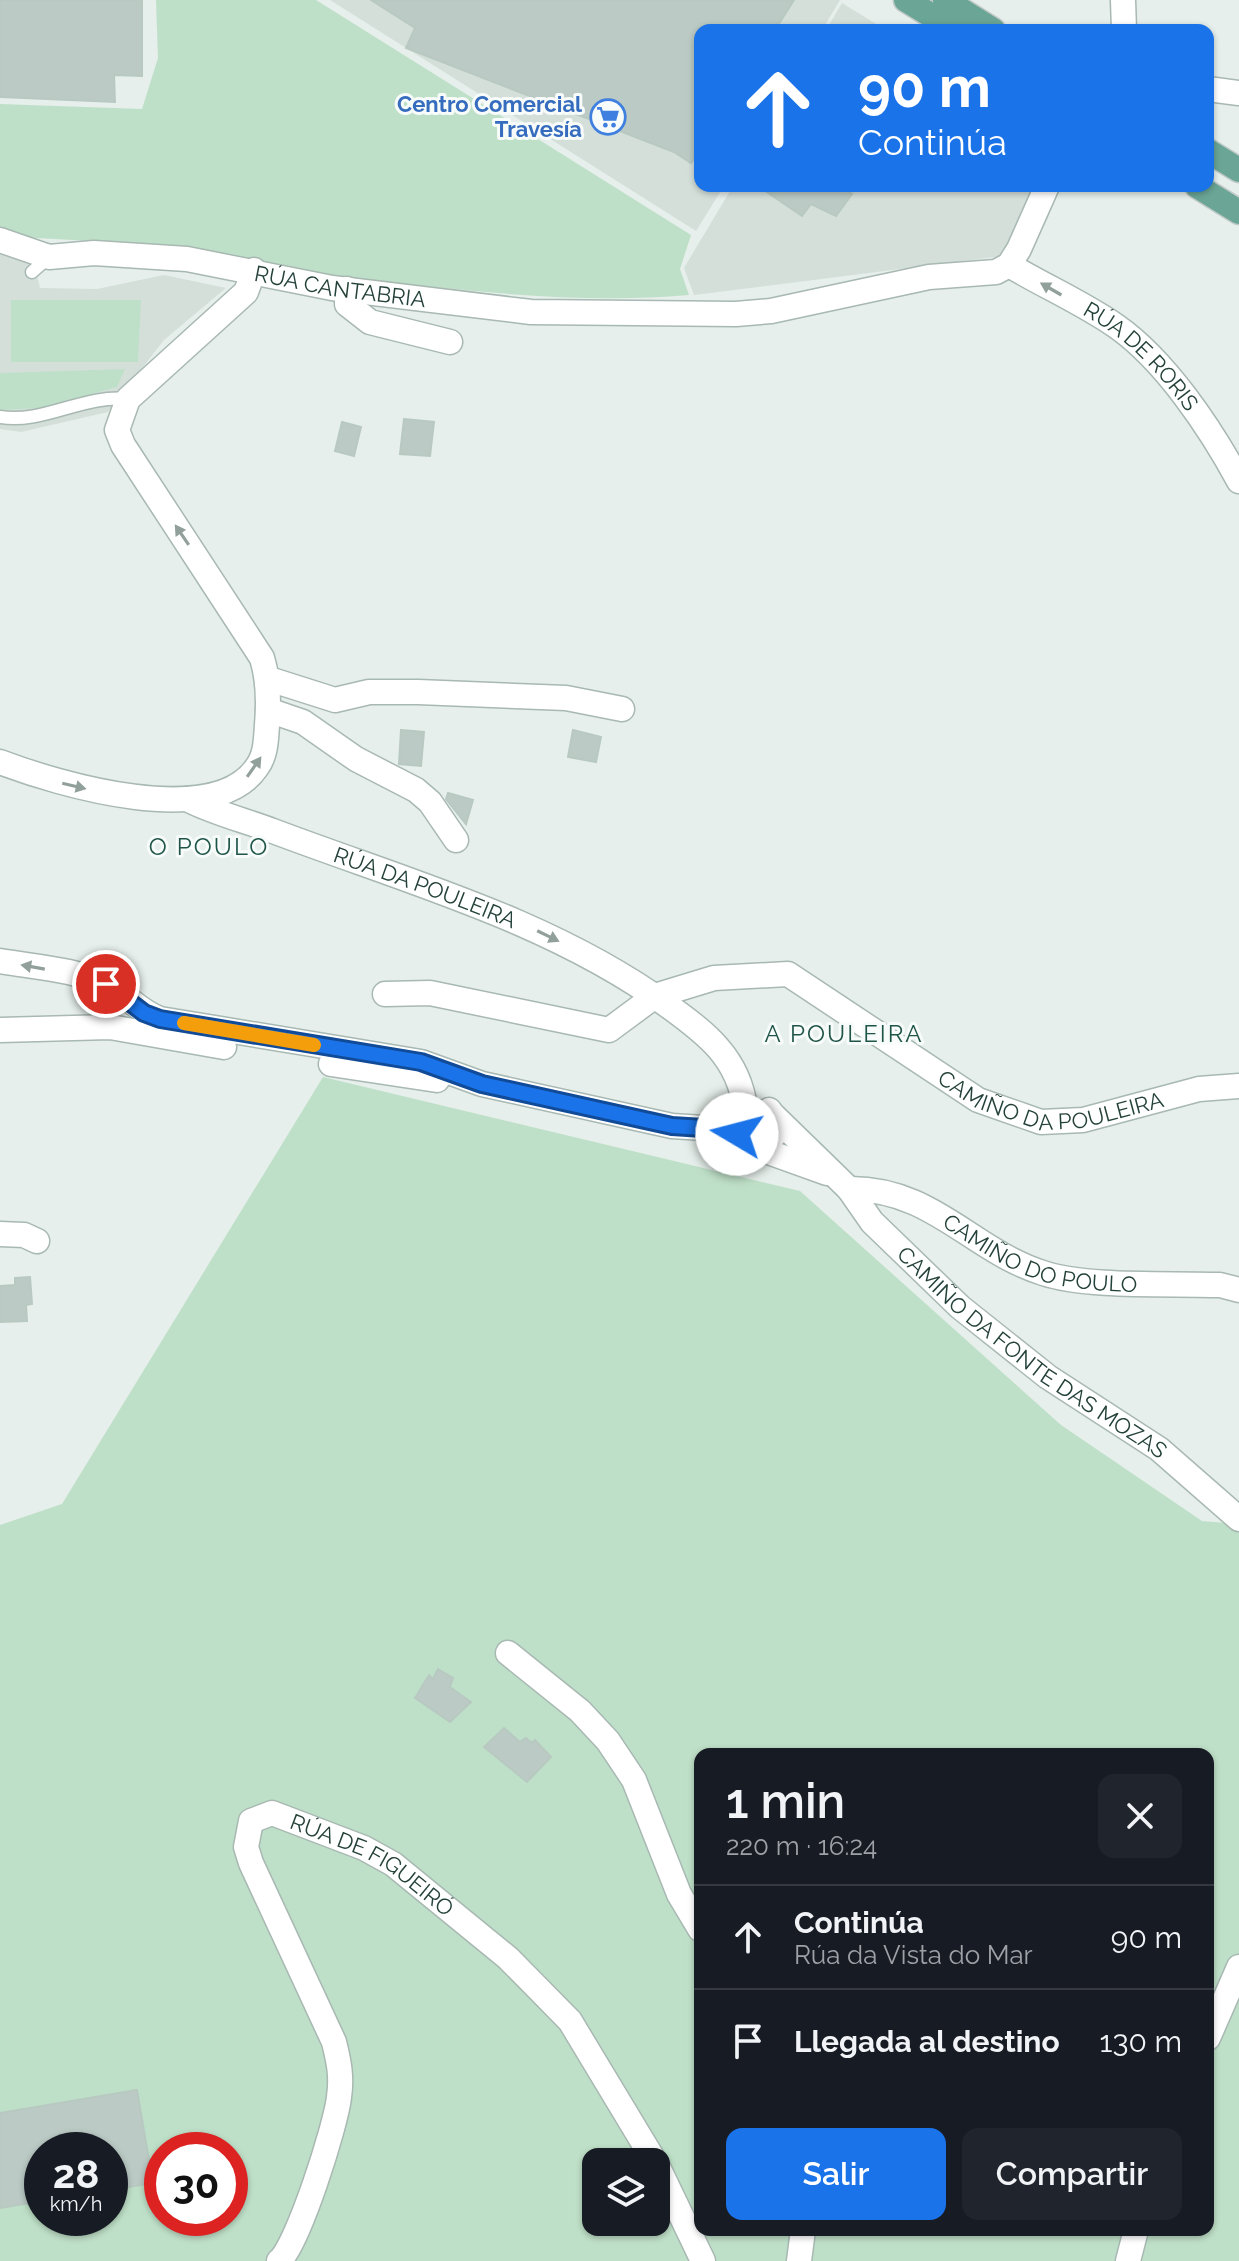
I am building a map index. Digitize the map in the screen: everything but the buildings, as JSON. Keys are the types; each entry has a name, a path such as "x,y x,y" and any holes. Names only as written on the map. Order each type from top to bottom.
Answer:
{"main road":[{"path":"906,0 945,24"},
{"path":"945,0 983,24"},
{"path":"1214,155 1239,170"},
{"path":"1207,192 1239,212"}],"street":[{"path":"1214,90 1239,93"},
{"path":"1009,265 1044,192"},
{"path":"0,240 41,265 94,253 144,254 254,270"},
{"name":"RÚA CANTABRIA","path":"128,399 246,292 254,270 347,289 531,312 736,314 771,311 929,277 996,272 1009,265"},
{"name":"RÚA DE RORIS","path":"1009,265 1118,327 1159,364 1225,455 1239,481"},
{"path":"347,289 347,304 370,322 450,342"},
{"path":"0,762 45,779 106,793 187,799 233,787 257,767 265,750 269,679 262,658 123,445 117,430 128,399"},
{"path":"269,679 335,700 369,692 418,692 566,698 622,709"},
{"path":"268,710 303,722 356,759 416,790 430,802 456,840"},
{"name":"RÚA DA POULEIRA","path":"187,799 515,920 581,952 655,996 700,1030 729,1059 741,1081 740,1119"},
{"path":"0,961 81,975 120,993 144,1013 160,1019 421,1062 482,1084"},
{"name":"CAMIÑO DA POULEIRA","path":"655,996 714,978 788,974 978,1100 1041,1122 1083,1120 1199,1089 1239,1086"},
{"path":"120,993 134,1032"},
{"path":"385,994 430,993 609,1030 655,996"},
{"path":"0,1030 91,1026 134,1032 415,1078 482,1084 672,1126 740,1119 758,1105 774,1116 775,1134 769,1142 755,1146"},
{"name":"CAMIÑO DA FONTE DAS MOZAS","path":"774,1116 842,1183 872,1222 960,1307 1048,1377 1159,1449 1239,1519"},
{"path":"740,1119 742,1141 842,1183"},
{"name":"CAMIÑO DO POULO","path":"842,1183 911,1199 1019,1263 1060,1278 1220,1285 1239,1290"},
{"path":"0,1234 24,1235 37,1241"},
{"path":"508,1653 580,1711 608,1741 634,1780 679,1894 694,1919"},
{"name":"RÚA DE FIGUEIRÓ","path":"279,2261 297,2233 339,2101 341,2070 334,2042 251,1863 247,1833 251,1821 260,1815 282,1815 364,1848 393,1864 508,1958 570,2021 647,2148"},
{"path":"1214,2024 1239,1967"},
{"name":"RÚA DE FIGUEIRÓ","path":"670,2192 703,2261"},
{"path":"799,2261 802,2236"},
{"path":"1128,2261 1134,2236"}],"lane":[{"path":"0,417 44,414 107,397 128,399"}],"shaded area":[{"name":"Centro Comercial Travesía","path":"330,0 840,0 826,24 694,24 694,192 720,192 696,231"},
{"path":"842,3 876,24 830,24"},
{"path":"729,192 1030,192 1003,256 694,295 684,268"},
{"path":"0,252 35,267 40,288 97,289 164,275 226,288 164,340 108,412 21,432 0,429"}],"green space":[{"path":"156,0 316,0 691,235 680,269 689,295 560,297 346,277 324,280 165,245 36,238 0,232 0,104 142,109 158,58"},
{"path":"11,300 141,300 138,362 11,362"},
{"path":"125,369 117,387 42,408 0,410 0,373"},
{"path":"323,1077 800,1191 1061,1425 1202,1521 1239,1524 1239,2261 0,2261 0,1525 62,1504"}],"slow traffic":[{"path":"184,1023 314,1045"}],"place":[{"name":"Centro Comercial Travesía","path":"608,117"}],"district":[{"name":"O POULO","path":"209,847"},
{"name":"A POULEIRA","path":"844,1034"}],"route":[{"path":"106,984 144,1013 160,1019 421,1062 482,1084 672,1126 735,1130 737,1134"}]}
